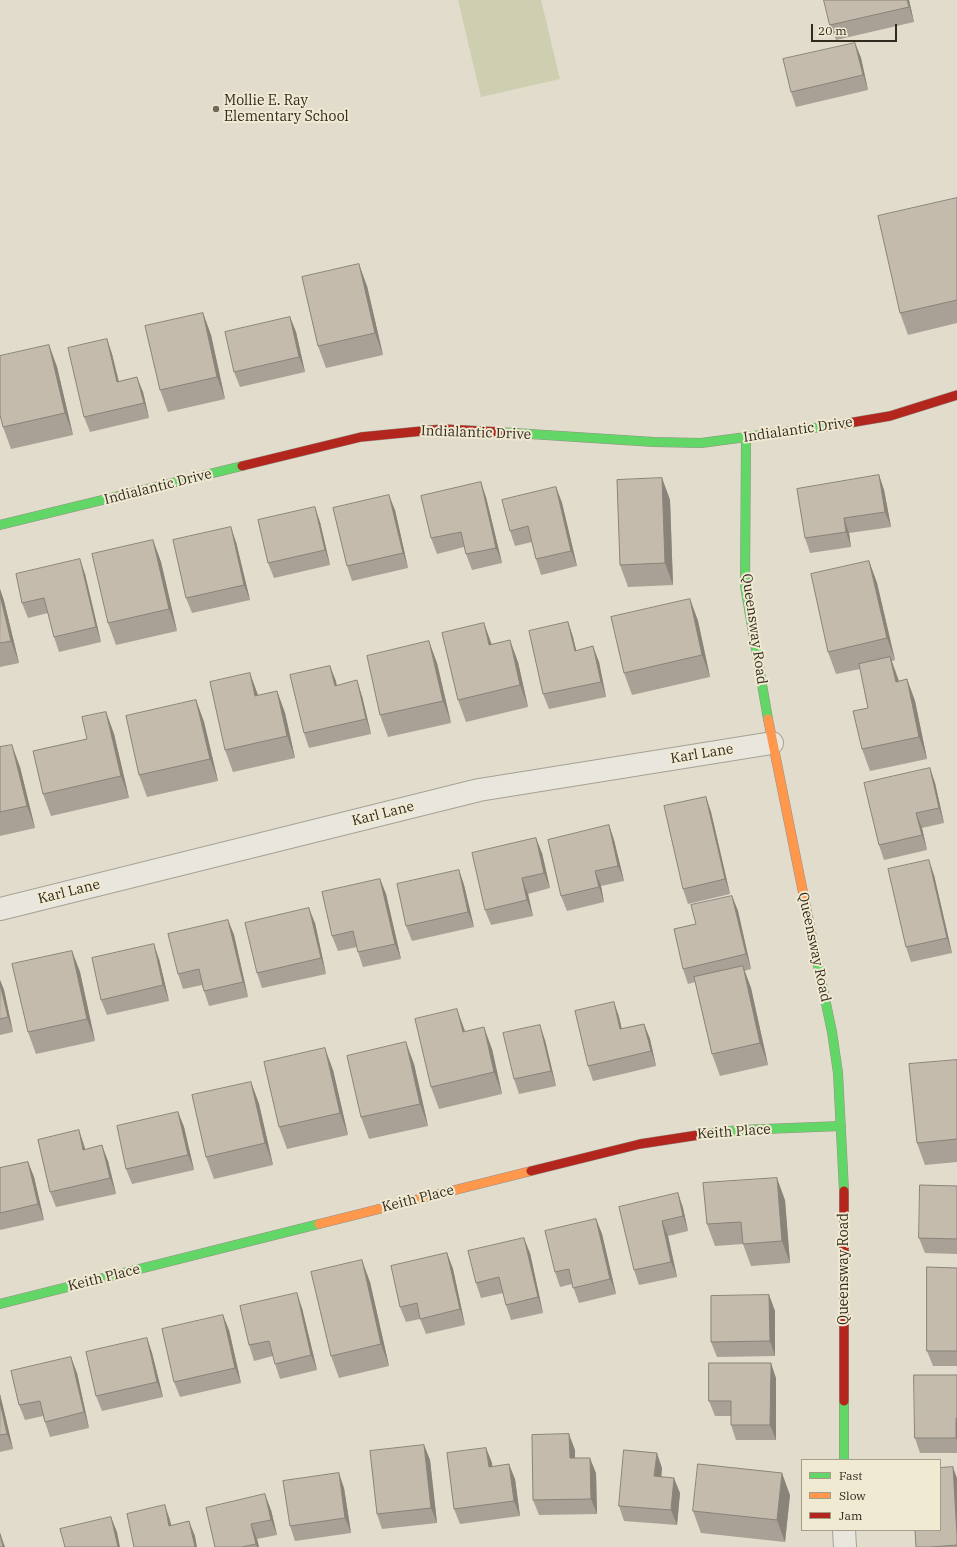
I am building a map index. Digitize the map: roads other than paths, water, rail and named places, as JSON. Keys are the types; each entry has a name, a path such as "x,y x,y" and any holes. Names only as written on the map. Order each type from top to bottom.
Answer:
{"street":[{"name":"Indialantic Drive","path":"0,525 361,437 443,429 654,442 701,443 746,438 878,418 957,395"},
{"name":"Queensway Road","path":"746,438 745,586 750,621 772,743 832,1032 838,1073 844,1195 844,1459"},
{"name":"Karl Lane","path":"0,909 479,790 772,743"},
{"name":"Keith Place","path":"0,1304 640,1144 692,1135 739,1130 841,1126"},
{"path":"844,1531 844,1547"}],"place":[{"name":"Mollie E. Ray Elementary School","path":"216,109"}]}
